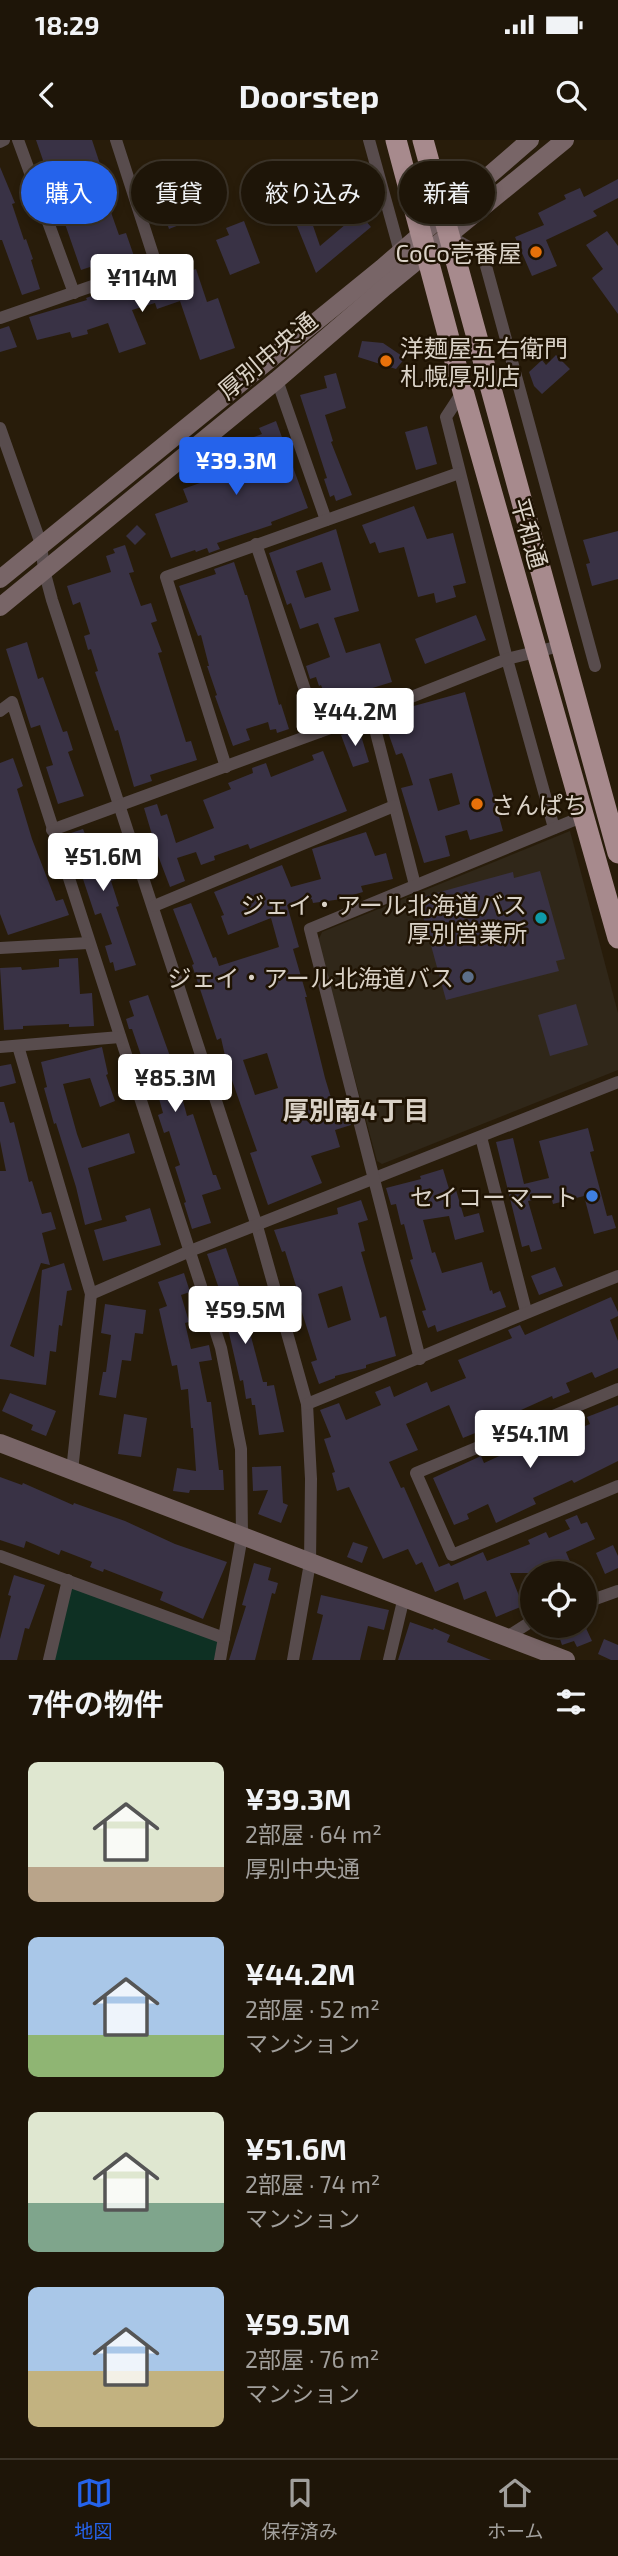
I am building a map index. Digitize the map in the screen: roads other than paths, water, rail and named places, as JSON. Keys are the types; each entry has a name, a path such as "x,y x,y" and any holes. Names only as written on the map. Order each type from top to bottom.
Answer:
{"highway":[{"name":"平和通","path":"396,140 463,391 618,938"},
{"name":"平和通","path":"423,140 428,161"},
{"name":"平和通","path":"445,224 618,853"}],"main road":[{"name":"厚別中央通","path":"495,170 530,140"},
{"name":"厚別中央通","path":"0,579 400,252 448,236 565,140"},
{"name":"厚別中央通","path":"0,607 277,380 423,244 436,224"},
{"path":"0,1443 507,1637 537,1655 566,1660"}],"street":[{"path":"18,140 74,293"},
{"path":"0,318 156,264 116,140"},
{"path":"369,140 400,252"},
{"path":"448,236 483,255 595,666"},
{"path":"277,380 326,520"},
{"path":"463,391 446,418 554,828"},
{"path":"0,428 41,544 44,570 257,1226 306,1404 311,1479 310,1563 293,1660"},
{"path":"226,767 166,577 459,473"},
{"path":"256,544 318,732"},
{"path":"52,830 371,713 508,659 560,646"},
{"path":"0,711 12,702 221,1348 240,1449 242,1536 219,1660"},
{"path":"371,713 415,885"},
{"path":"154,906 394,806"},
{"path":"420,1359 310,929 584,816"},
{"path":"0,948 88,943"},
{"path":"0,1047 120,1037"},
{"path":"19,1046 91,1294 72,1471"},
{"path":"91,1294 190,1251 618,1082"},
{"path":"481,1137 526,1311"},
{"path":"306,1404 420,1359 526,1311 618,1276"},
{"path":"618,1389 416,1474 452,1555 618,1486"},
{"path":"0,1556 224,1638"},
{"path":"49,1660 68,1580"},
{"path":"597,1598 618,1591"},
{"path":"389,1660 404,1597"},
{"path":"507,1637 520,1629"}],"place":[{"name":"CoCo壱番屋","path":"536,252"},
{"name":"洋麺屋五右衛門 札幌厚別店","path":"386,361"},
{"name":"さんぱち","path":"477,804"},
{"name":"ジェイ・アール北海道バス 厚別営業所","path":"541,918"},
{"name":"ジェイ・アール北海道バス","path":"468,977"},
{"name":"セイコーマート","path":"592,1196"}],"district":[{"name":"厚別南4丁目","path":"356,1109"}]}
